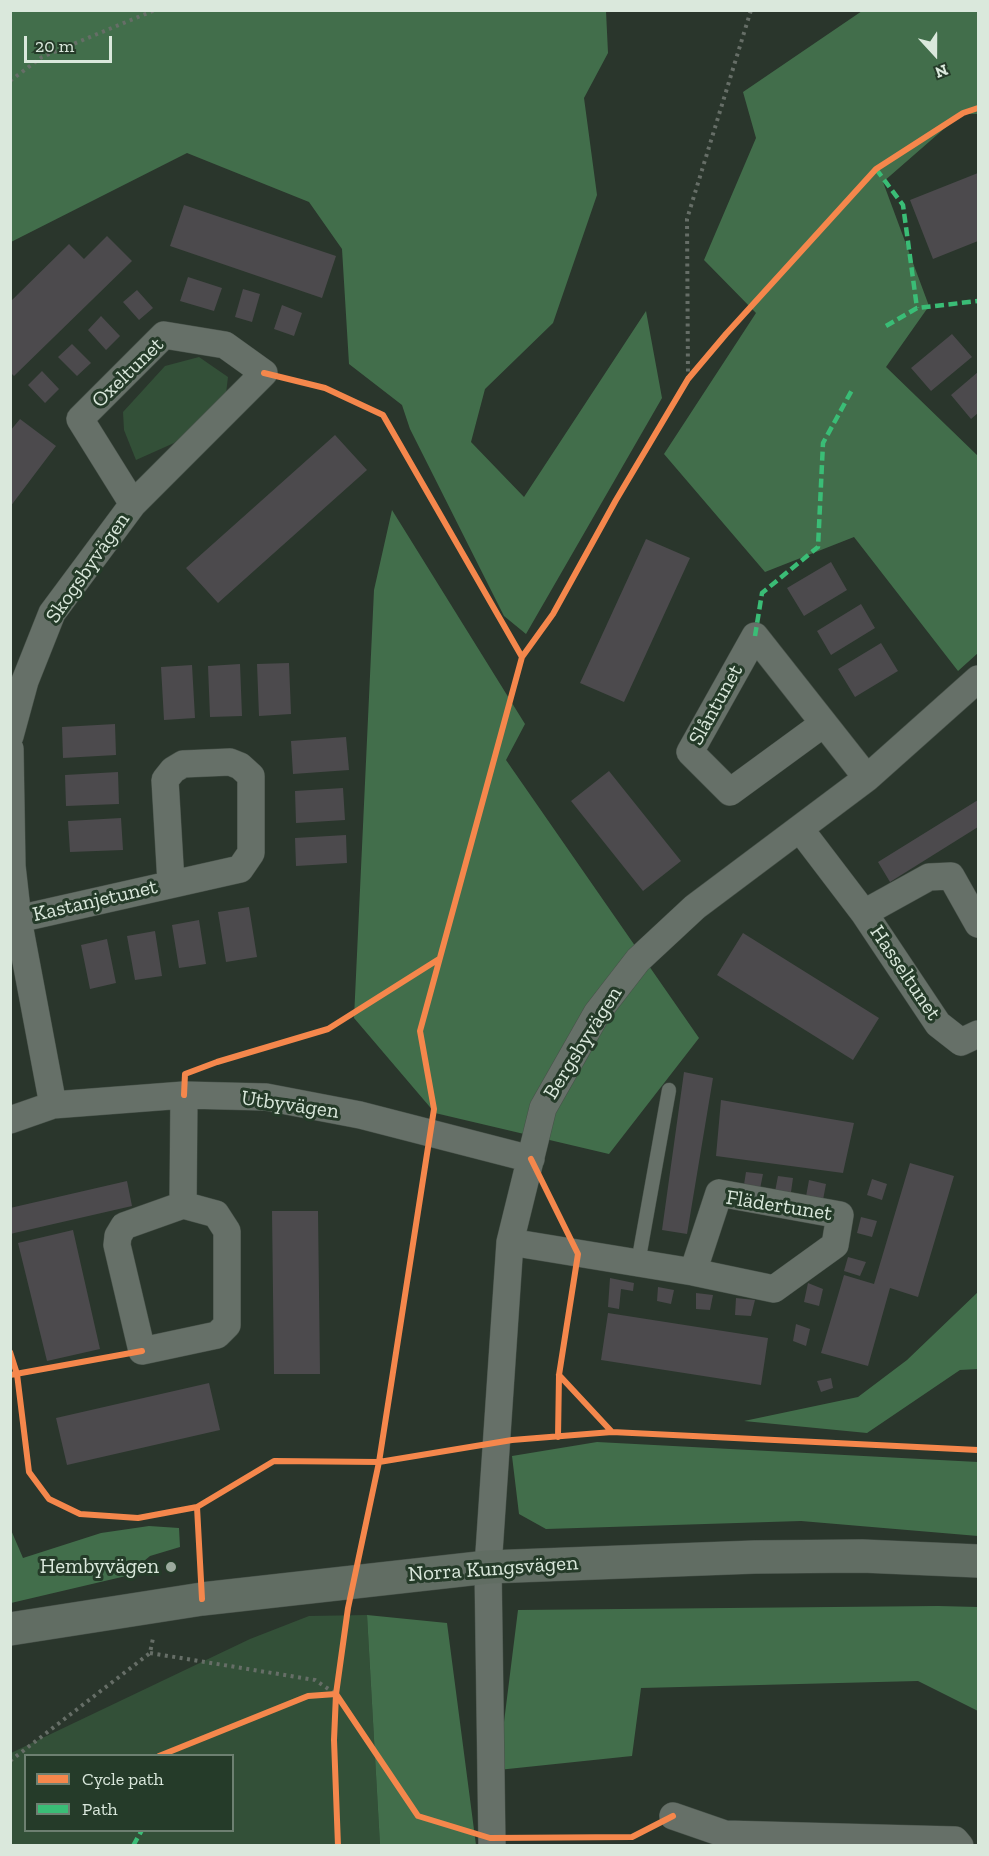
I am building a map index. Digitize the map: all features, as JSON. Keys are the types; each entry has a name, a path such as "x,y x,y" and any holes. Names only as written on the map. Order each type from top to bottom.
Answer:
{"main road":[{"name":"Norra Kungsvägen","path":"10,1629 202,1599 489,1567 755,1557 862,1557 978,1561"}],"street":[{"name":"Oxeltunet","path":"164,335 225,345 264,373 166,471 133,504 80,420 164,335"},
{"name":"Skogsbyvägen","path":"10,736 25,681 52,613 133,504"},
{"name":"Slåntunet","path":"823,724 730,792 690,752 755,636 867,778"},
{"name":"Bergsbyvägen","path":"489,1567 510,1242 543,1107 597,1014 638,960 695,907 867,778 978,680"},
{"path":"10,749 12,866 18,919 53,1105"},
{"name":"Kastanjetunet","path":"18,919 240,869 251,853 250,776 240,766 230,762 183,764 173,770 165,780 171,883"},
{"name":"Hasseltunet","path":"800,829 864,913 938,1024 961,1042 978,1034"},
{"name":"Hasseltunet","path":"864,913 929,877 951,876 978,924"},
{"path":"183,1095 183,1205"},
{"name":"Utbyvägen","path":"10,1120 53,1105 183,1095 266,1097 360,1115 531,1159"},
{"name":"Flädertunet","path":"510,1242 693,1272 774,1290 835,1245 840,1215 719,1193 693,1272"},
{"path":"183,1205 216,1214 227,1230 227,1325 218,1335 142,1351 117,1245 118,1236 124,1226 183,1205"},
{"path":"489,1567 492,1845"},
{"path":"673,1816 725,1834 956,1840 960,1845"}],"lane":[{"path":"638,1263 669,1090"}],"path":[{"path":"10,81 42,57 155,10"},
{"path":"688,379 687,219 751,10"},
{"path":"682,389 696,370"},
{"path":"10,1761 150,1653 153,1638"},
{"path":"150,1653 315,1680 336,1694"},
{"path":"337,1683 338,1704"},
{"path":"327,1695 336,1694"}],"green space":[{"path":"11,10 606,11 608,53 584,98 597,195 553,323 485,389 471,442 524,497 646,311 662,398 526,634 504,616 410,429 402,405 349,364 342,249 309,202 187,153 11,242"},
{"path":"862,11 978,11 978,114 961,114 883,182 929,306 886,367 978,456 978,653 958,671 854,537 765,572 664,454 756,313 704,260 756,138 743,92"},
{"path":"199,357 228,377 225,402 174,443 136,460 124,430 123,412 165,366"},
{"path":"392,510 525,724 506,760 699,1038 609,1154 435,1113 354,1018 374,590"},
{"path":"978,1292 978,1369 960,1370 867,1433 744,1421 858,1397 907,1360"},
{"path":"597,1442 978,1462 978,1536 801,1521 546,1529 519,1514 512,1456"},
{"path":"149,1526 179,1528 180,1547 150,1556 126,1576 11,1603 11,1530 23,1558 101,1533"},
{"path":"978,1607 978,1711 918,1681 641,1688 632,1756 498,1770 518,1610"},
{"path":"367,1615 380,1845 11,1846 11,1753 250,1639 309,1616"},
{"path":"367,1615 447,1623 476,1845 380,1845"}],"building":[{"path":"978,173 978,241 933,259 910,200"},
{"path":"184,205 336,256 322,298 170,246"},
{"path":"107,236 132,261 14,376 10,372 10,302 69,244 84,259"},
{"path":"188,277 222,288 214,311 180,301"},
{"path":"243,289 260,294 252,322 235,317"},
{"path":"137,290 153,308 139,320 123,302"},
{"path":"282,305 302,313 294,336 274,329"},
{"path":"101,316 120,336 106,350 88,330"},
{"path":"952,334 972,357 931,391 911,368"},
{"path":"72,344 91,363 77,376 58,357"},
{"path":"42,371 59,389 45,403 28,385"},
{"path":"978,372 978,413 971,419 951,395"},
{"path":"20,419 56,446 10,507 10,431"},
{"path":"335,435 367,470 218,603 186,568"},
{"path":"646,539 690,558 624,702 580,683"},
{"path":"831,562 847,590 804,616 787,588"},
{"path":"861,604 875,628 831,655 817,631"},
{"path":"881,643 898,671 855,697 838,669"},
{"path":"289,663 291,714 259,716 257,664"},
{"path":"240,664 242,716 210,717 208,666"},
{"path":"192,665 195,718 164,720 161,667"},
{"path":"115,724 116,755 63,758 62,727"},
{"path":"346,737 349,770 293,774 291,741"},
{"path":"609,771 681,861 643,891 571,801"},
{"path":"118,772 119,804 66,806 65,775"},
{"path":"343,788 345,820 296,823 295,791"},
{"path":"978,800 978,827 890,882 878,862"},
{"path":"121,818 123,850 70,852 68,821"},
{"path":"346,835 347,863 296,866 295,838"},
{"path":"249,907 257,957 226,962 218,912"},
{"path":"199,920 206,964 179,968 172,925"},
{"path":"155,931 162,976 135,980 127,936"},
{"path":"743,933 879,1018 853,1060 717,975"},
{"path":"107,939 116,983 90,989 81,945"},
{"path":"684,1072 713,1078 687,1234 662,1230"},
{"path":"721,1100 854,1123 843,1173 716,1156"},
{"path":"910,1163 954,1176 918,1297 890,1288 868,1366 821,1353 844,1275 874,1284"},
{"path":"746,1172 763,1174 759,1194 743,1191"},
{"path":"778,1176 793,1178 790,1199 774,1197"},
{"path":"872,1179 887,1184 882,1200 867,1195"},
{"path":"809,1180 826,1184 822,1205 805,1202"},
{"path":"127,1181 132,1206 10,1234 10,1208"},
{"path":"272,1211 318,1211 320,1374 274,1374"},
{"path":"861,1217 877,1221 872,1237 857,1233"},
{"path":"73,1230 100,1349 47,1361 18,1243"},
{"path":"848,1257 866,1262 860,1276 844,1271"},
{"path":"610,1278 634,1283 633,1291 621,1289 619,1309 608,1307"},
{"path":"808,1283 823,1289 819,1306 804,1302"},
{"path":"658,1287 674,1290 671,1304 657,1301"},
{"path":"696,1293 713,1295 710,1310 696,1309"},
{"path":"736,1298 755,1300 751,1316 735,1315"},
{"path":"608,1313 768,1338 761,1385 601,1360"},
{"path":"796,1324 810,1329 806,1346 793,1341"},
{"path":"831,1378 833,1388 821,1392 817,1381"},
{"path":"209,1383 220,1430 67,1465 56,1418"}],"marked path":[{"path":"876,169 903,205 917,308"},
{"path":"886,326 917,308 978,301"},
{"path":"755,636 762,593 818,547 823,443 852,390"},
{"path":"133,1846 141,1832"}],"cycle path":[{"path":"338,1846 334,1740 336,1694 348,1608 379,1462 434,1109 420,1031 522,657 553,614 616,500 688,379 876,169 963,113 978,108"},
{"path":"264,373 325,388 383,415 522,657"},
{"path":"184,1095 185,1074 217,1062 328,1029 439,959"},
{"path":"531,1159 578,1254 559,1375 558,1437"},
{"path":"10,1375 142,1351"},
{"path":"10,1352 17,1374 29,1472 49,1499 80,1514 138,1518 197,1507 274,1461 379,1462 512,1440 612,1432 978,1450"},
{"path":"559,1375 612,1432"},
{"path":"197,1507 202,1599"},
{"path":"336,1694 418,1816 490,1838 632,1837 673,1816"},
{"path":"164,1754 308,1696 336,1694"}],"place":[{"name":"Hembyvägen","path":"171,1567"}]}
